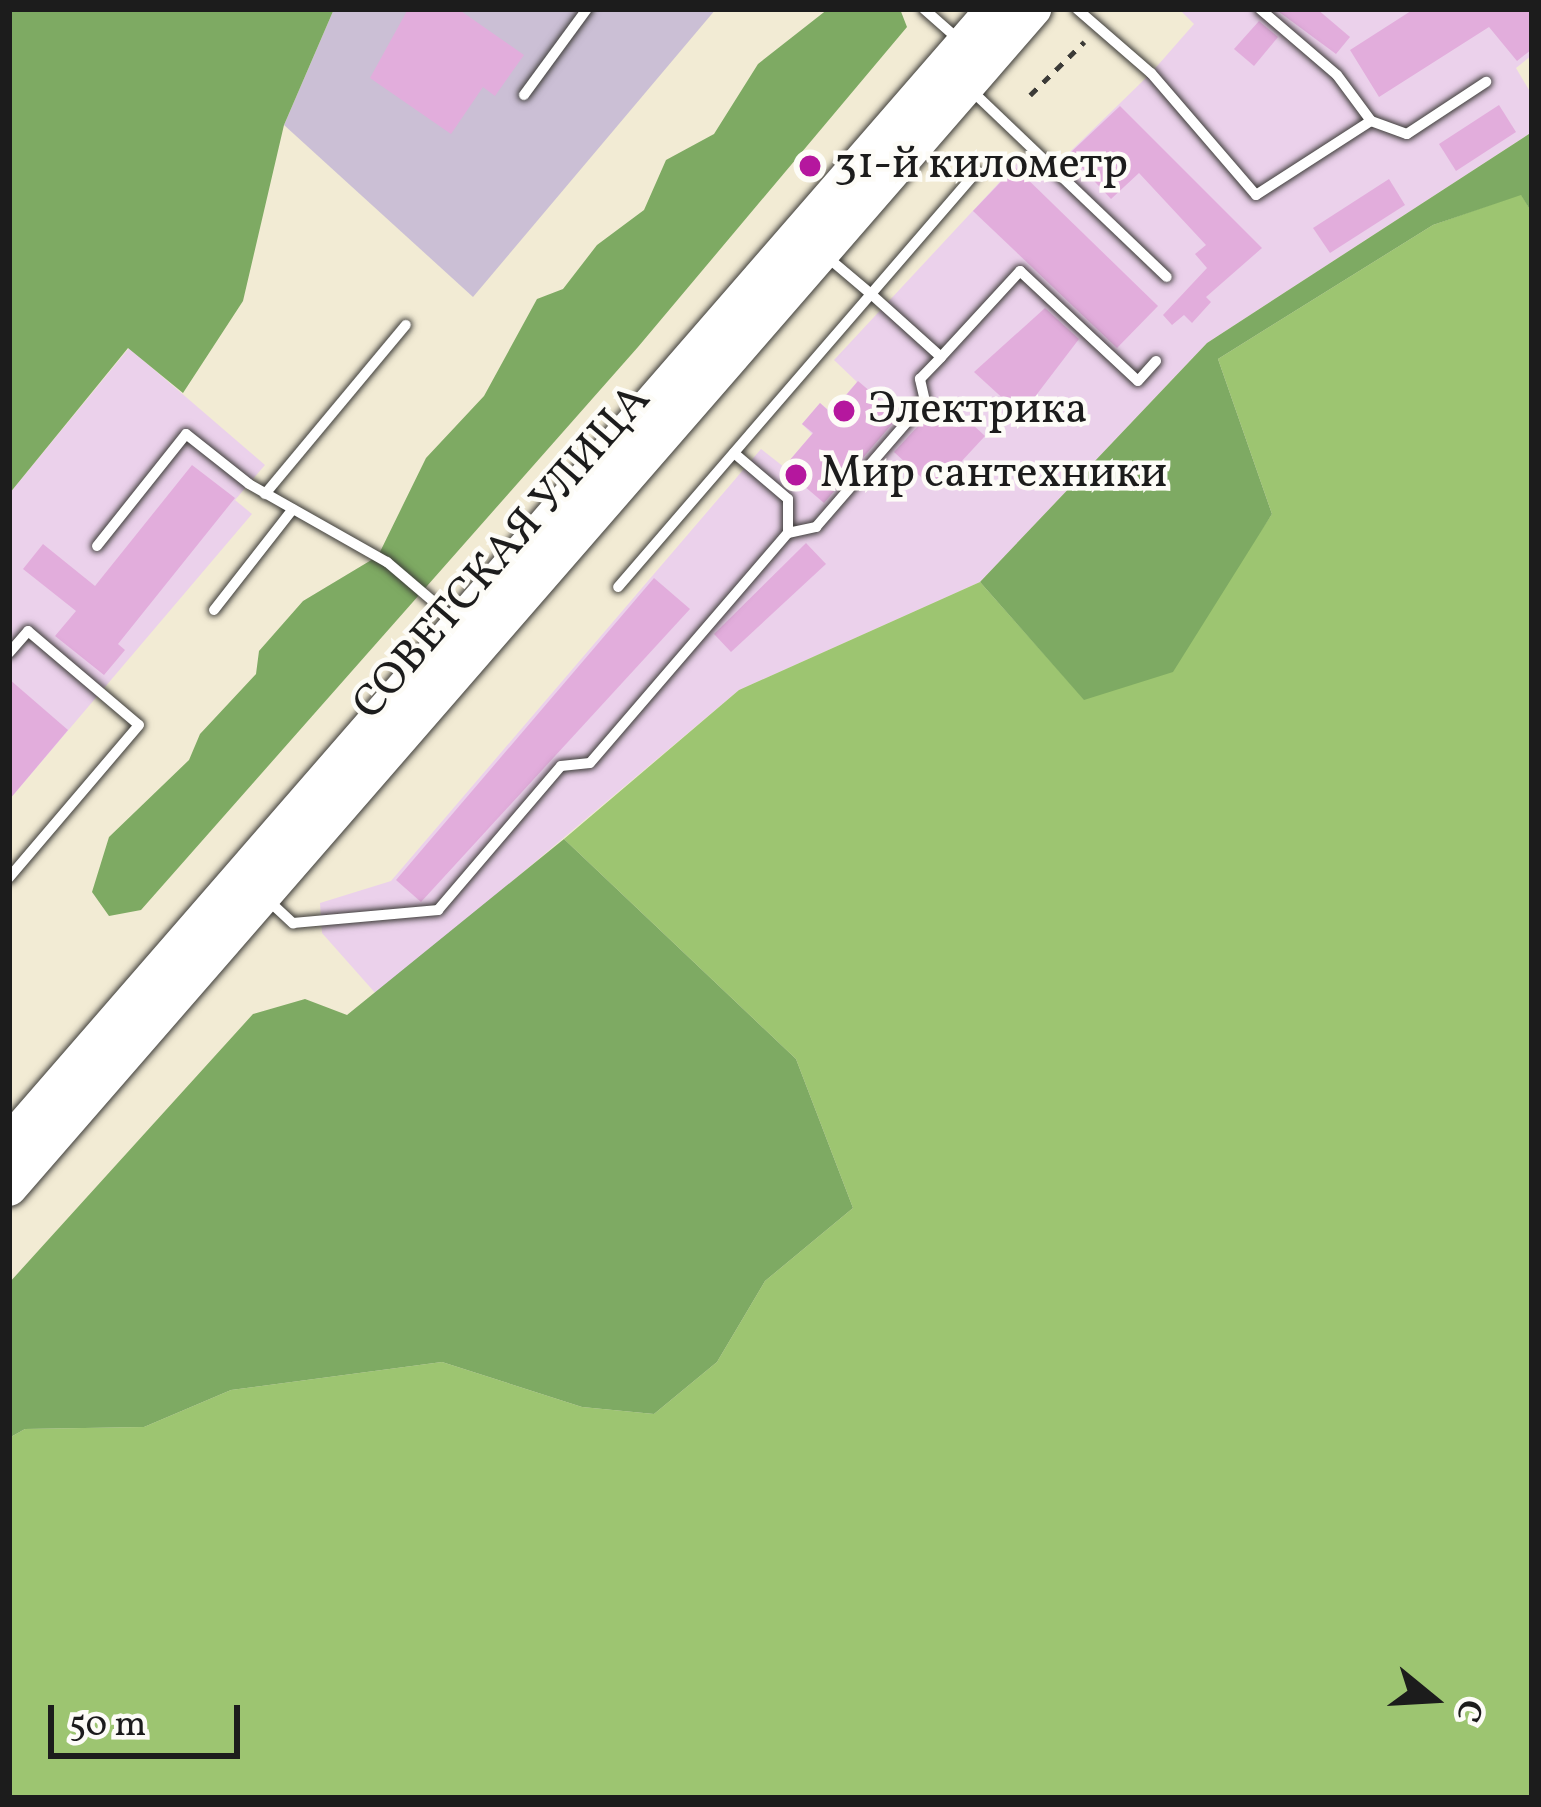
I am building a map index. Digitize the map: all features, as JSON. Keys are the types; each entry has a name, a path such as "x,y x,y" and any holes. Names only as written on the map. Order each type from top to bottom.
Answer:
{"main road":[{"name":"СОВЕТСКАЯ УЛИЦА","path":"22,1144 994,9"},
{"name":"СОВЕТСКАЯ УЛИЦА","path":"22,1144 267,899 1033,9"},
{"path":"9,1188 22,1144"}],"lane":[{"path":"524,95 587,9"},
{"path":"924,9 964,44"},
{"path":"1077,9 1151,73 1256,195 1371,121"},
{"path":"1261,9 1336,75 1371,121 1407,134 1486,82"},
{"path":"968,86 1167,278"},
{"path":"618,587 977,171"},
{"path":"824,254 941,357"},
{"path":"267,899 293,923 438,910 562,766 590,763 788,533 816,527 925,401 920,379 1020,271 1138,381 1156,361"},
{"path":"265,494 406,325"},
{"path":"97,546 186,434 265,494 387,562 463,627"},
{"path":"734,453 788,499 788,533"},
{"path":"214,610 293,509"},
{"path":"9,653 28,631 139,725 9,878"}],"path":[{"path":"1030,95 1084,42"}],"shaded area":[{"path":"334,9 716,9 473,297 284,125"},
{"path":"1179,9 1532,9 1532,55 1516,68 1532,95 1532,132 1207,343 980,582 739,690 377,995 322,933 320,903 391,881 761,449 784,467 812,434 802,424 820,403 831,412 857,382 834,360 1022,158 1043,178 1151,73 1194,24"},
{"path":"129,348 265,465 235,500 252,514 9,800 9,494"}],"green space":[{"path":"9,9 334,9 284,125 243,301 183,393 128,348 9,494"},
{"path":"828,9 900,9 907,27 638,347 141,910 109,916 92,892 109,837 189,760 200,734 256,674 259,651 303,601 378,556 426,458 484,396 537,299 563,289 597,245 644,210 666,160 714,134 758,64"},
{"path":"1532,132 1532,213 1521,195 1433,225 1218,359 1272,514 1173,672 1084,700 980,582 1207,343"},
{"path":"1521,194 1532,213 1532,1798 9,1798 9,1438 25,1429 144,1427 231,1390 442,1362 582,1407 654,1414 717,1362 765,1281 853,1208 796,1059 564,839 739,690 980,582 1084,699 1221,590 1272,514 1218,359 1433,225"},
{"path":"564,839 796,1059 853,1208 765,1281 717,1362 654,1414 582,1407 442,1362 231,1390 144,1427 25,1429 9,1438 9,1283 253,1014 305,999 347,1015"}],"building":[{"path":"408,9 458,9 524,55 495,96 483,87 451,134 370,78"},
{"path":"1275,9 1317,9 1350,37 1336,54"},
{"path":"1414,9 1532,9 1532,49 1517,61 1489,27 1379,97 1350,50"},
{"path":"1259,21 1278,37 1254,66 1234,49"},
{"path":"1499,105 1516,132 1456,171 1439,144"},
{"path":"1120,106 1262,248 1206,297 1211,302 1192,323 1184,315 1172,325 1163,315 1207,268 1195,254 1206,245 1139,173 1111,199 1069,154"},
{"path":"1015,167 1158,306 1117,348 973,211"},
{"path":"1389,179 1405,205 1330,253 1313,228"},
{"path":"1045,308 1079,339 1021,415 974,372"},
{"path":"858,381 899,416 824,503 783,468 813,433 802,424 820,403 831,413"},
{"path":"944,398 985,436 935,490 894,452"},
{"path":"192,465 235,498 118,644 125,650 104,675 55,636 76,611 23,569 43,544 95,586"},
{"path":"806,543 826,564 731,652 714,634"},
{"path":"654,578 690,609 421,902 396,880"},
{"path":"9,679 68,730 9,800"}],"place":[{"name":"31-й километр","path":"810,166"},
{"name":"Электрика","path":"844,411"},
{"name":"Мир сантехники","path":"796,475"}]}
